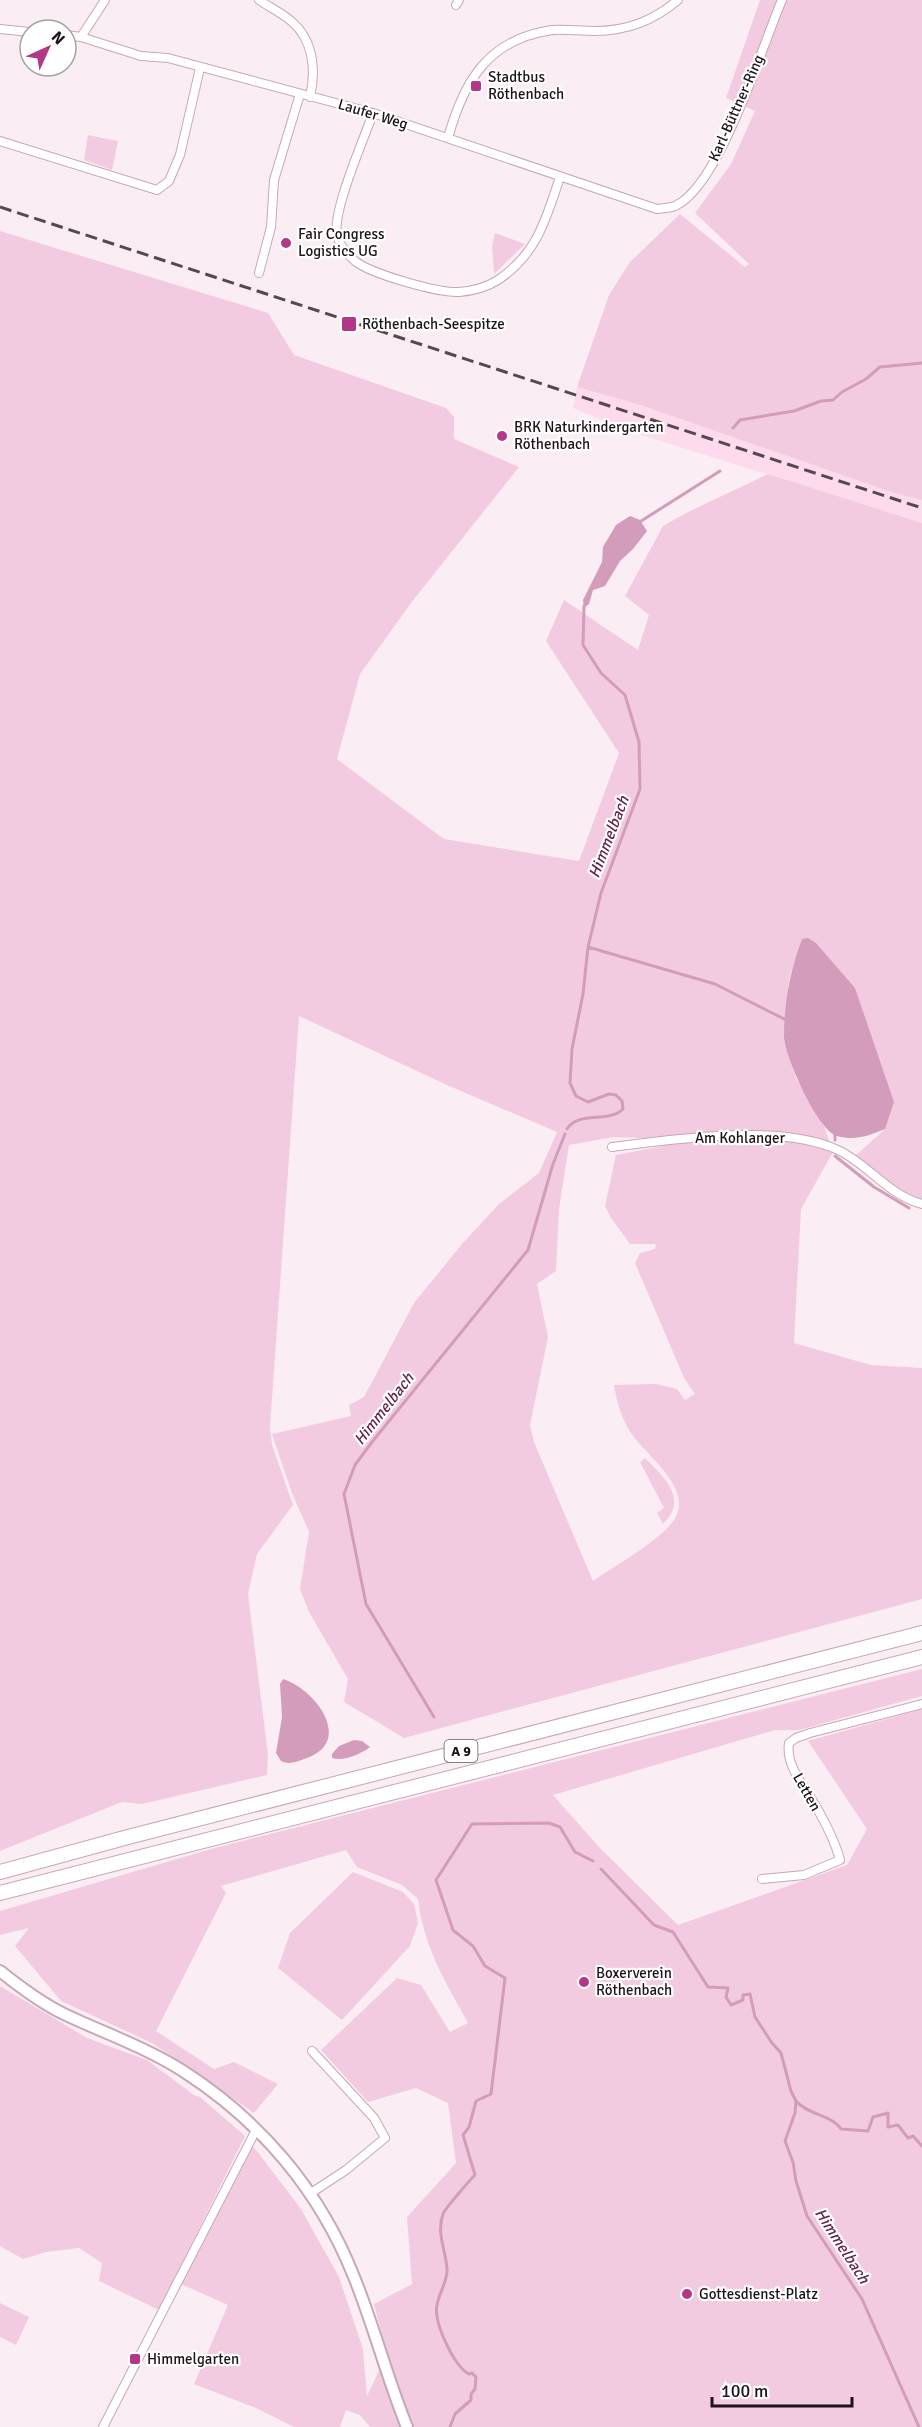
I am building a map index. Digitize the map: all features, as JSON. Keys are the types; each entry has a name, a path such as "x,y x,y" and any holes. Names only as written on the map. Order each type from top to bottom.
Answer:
{"highway":[{"name":"A 9","path":"0,1872 922,1633"},
{"name":"A 9","path":"0,1893 922,1657"}],"street":[{"path":"81,37 105,0"},
{"path":"259,0 292,22 311,51 315,78 310,97"},
{"path":"448,138 463,92 478,69 492,55 510,43 526,36 554,30 616,30 636,26 651,19 678,0"},
{"name":"Karl-Büttner-Ring","path":"675,206 697,188 718,154 782,0"},
{"path":"0,29 18,31"},
{"name":"Laufer Weg","path":"78,37 141,56 168,58 373,113 646,207 657,209 675,206"},
{"path":"0,141 158,190 169,181 180,154 200,68"},
{"path":"259,273 271,227 274,180 300,94"},
{"path":"373,113 340,206 336,226 341,245 346,253 370,270 439,290 457,292 478,289 496,282 531,250 546,219 560,177"},
{"name":"Am Kohlanger","path":"612,1147 675,1138 733,1136 784,1136 819,1142 840,1150 899,1193 922,1204"},
{"name":"Letten","path":"762,1879 804,1875 840,1860 819,1813 796,1776 790,1759 789,1743 810,1733 922,1704"},
{"path":"0,1971 21,1988 63,2014 140,2046 182,2070 213,2092 280,2153 311,2193 335,2234 354,2277 389,2384 406,2427"},
{"path":"311,2193 346,2170 385,2138 374,2118 312,2051"},
{"path":"103,2427 256,2130"}],"shaded area":[{"path":"760,0 922,0 922,500 894,493 640,405 577,387 609,295 630,262 680,214 745,267 749,264 695,213 731,164 755,111 726,98"},
{"path":"88,135 118,141 112,170 84,160"},
{"path":"0,231 268,313 294,355 446,408 454,417 454,439 519,467 411,603 360,674 337,759 444,839 579,861 619,753 546,641 564,600 638,650 649,615 625,596 663,526 768,474 922,523 922,1201 889,1184 855,1156 885,1129 802,939 789,979 784,1040 796,1078 824,1126 833,1152 801,1209 794,1343 871,1365 922,1368 922,1599 404,1738 344,1702 348,1679 309,1612 300,1589 309,1532 292,1493 272,1434 351,1416 349,1405 364,1397 414,1303 462,1244 499,1204 539,1173 557,1132 447,1085 299,1016 270,1427 272,1445 293,1505 257,1554 248,1594 268,1755 267,1775 142,1804 122,1802 0,1851","holes":["614,1137 664,1139 663,1146 616,1155 605,1206 630,1244 656,1244 655,1249 640,1253 635,1263 684,1378 695,1394 685,1400 677,1389 656,1384 614,1385 620,1412 629,1430 668,1476 675,1488 679,1500 678,1512 664,1532 593,1581 534,1442 530,1425 548,1337 537,1284 556,1271 559,1209 569,1145"]},
{"path":"495,233 525,244 494,274 492,246"},
{"path":"577,387 640,405 894,493 922,500 922,523 629,431 573,408"},
{"path":"630,516 640,520 647,531 620,561 605,586 593,590 589,604 584,608 583,600 602,562 603,547 616,525"},
{"path":"808,938 816,943 855,988 894,1102 885,1129 867,1136 844,1137 829,1131 812,1108 796,1076 786,1047 784,1025 788,987 802,939"},
{"path":"645,1458 666,1481 674,1497 674,1506 663,1524 657,1513 664,1508 640,1462"},
{"path":"922,1669 922,1696 799,1730 775,1730 553,1795 600,1848 678,1925 847,1865 867,1829 808,1741 922,1709 922,2427 370,2427 360,2415 346,2410 340,2427 294,2427 256,2408 194,2384 228,2305 181,2284 253,2146 301,2209 339,2277 363,2349 367,2396 387,2354 374,2304 412,2284 407,2217 456,2163 448,2103 416,2088 368,2102 321,2050 397,1978 421,1985 450,2032 468,2023 430,1949 418,1899 402,1885 357,1867 346,1850 221,1886 226,1893 156,2031 214,2069 234,2062 278,2084 254,2113 152,2043 61,2001 15,1946 29,1928 0,1935 0,1911 211,1849"},
{"path":"283,1679 296,1685 318,1705 329,1730 327,1741 319,1751 290,1763 281,1761 276,1753 282,1717 280,1684"},
{"path":"354,1740 362,1741 370,1747 352,1757 332,1758 332,1754 339,1746"},
{"path":"353,1872 403,1892 414,1904 418,1923 410,1946 342,2020 278,1968 290,1933"},
{"path":"0,1986 87,2038 147,2060 200,2097 245,2136 159,2310 99,2281 102,2263 79,2248 46,2252 23,2259 0,2246"},
{"path":"0,2303 29,2317 16,2345 0,2337"}],"waterway":[{"name":"Himmelbach","path":"733,428 740,420 794,411 821,401 833,400 880,367 922,363"},
{"name":"Himmelbach","path":"638,523 720,471"},
{"name":"Himmelbach","path":"567,1129 579,1120 610,1116 623,1109 622,1101 616,1095 609,1094 588,1102 576,1096 570,1083 572,1049 583,994 588,947 601,893 640,789 639,742 625,695 601,673 583,645 584,606"},
{"path":"588,947 715,984 788,1021"},
{"path":"835,1133 835,1140"},
{"name":"Himmelbach","path":"434,1717 366,1604 344,1494 355,1465 372,1442 528,1250 553,1164 565,1134"},
{"path":"835,1156 874,1187 909,1208"},
{"name":"Himmelbach","path":"453,1930 436,1880 472,1824 549,1823 560,1827 575,1852 593,1861"},
{"name":"Himmelbach","path":"601,1869 654,1925 673,1932 708,1987 728,1988 726,1997 731,2005 743,2000 743,1995 750,1994 755,2017 781,2053 796,2101 795,2113 785,2141 807,2216 862,2299 919,2427"},
{"name":"Himmelbach","path":"450,2427 455,2414 471,2400 476,2377 472,2373 469,2374 457,2362 438,2322 437,2305 447,2273 441,2221 448,2207 475,2175 463,2135 469,2127 476,2101 491,2094 505,1978 485,1966 473,1946 454,1931"},
{"path":"796,2101 801,2106 837,2124 841,2129 868,2131 873,2117 888,2113 888,2127 898,2125 908,2138 913,2136 922,2146"}],"railway":[{"path":"0,207 922,508"}],"place":[{"name":"Stadtbus Röthenbach","path":"476,86"},
{"name":"Fair Congress Logistics UG","path":"286,243"},
{"name":"Röthenbach-Seespitze","path":"349,324"},
{"name":"BRK Naturkindergarten Röthenbach","path":"502,436"},
{"name":"Boxerverein Röthenbach","path":"584,1982"},
{"name":"Gottesdienst-Platz","path":"687,2294"},
{"name":"Himmelgarten","path":"135,2359"}]}
